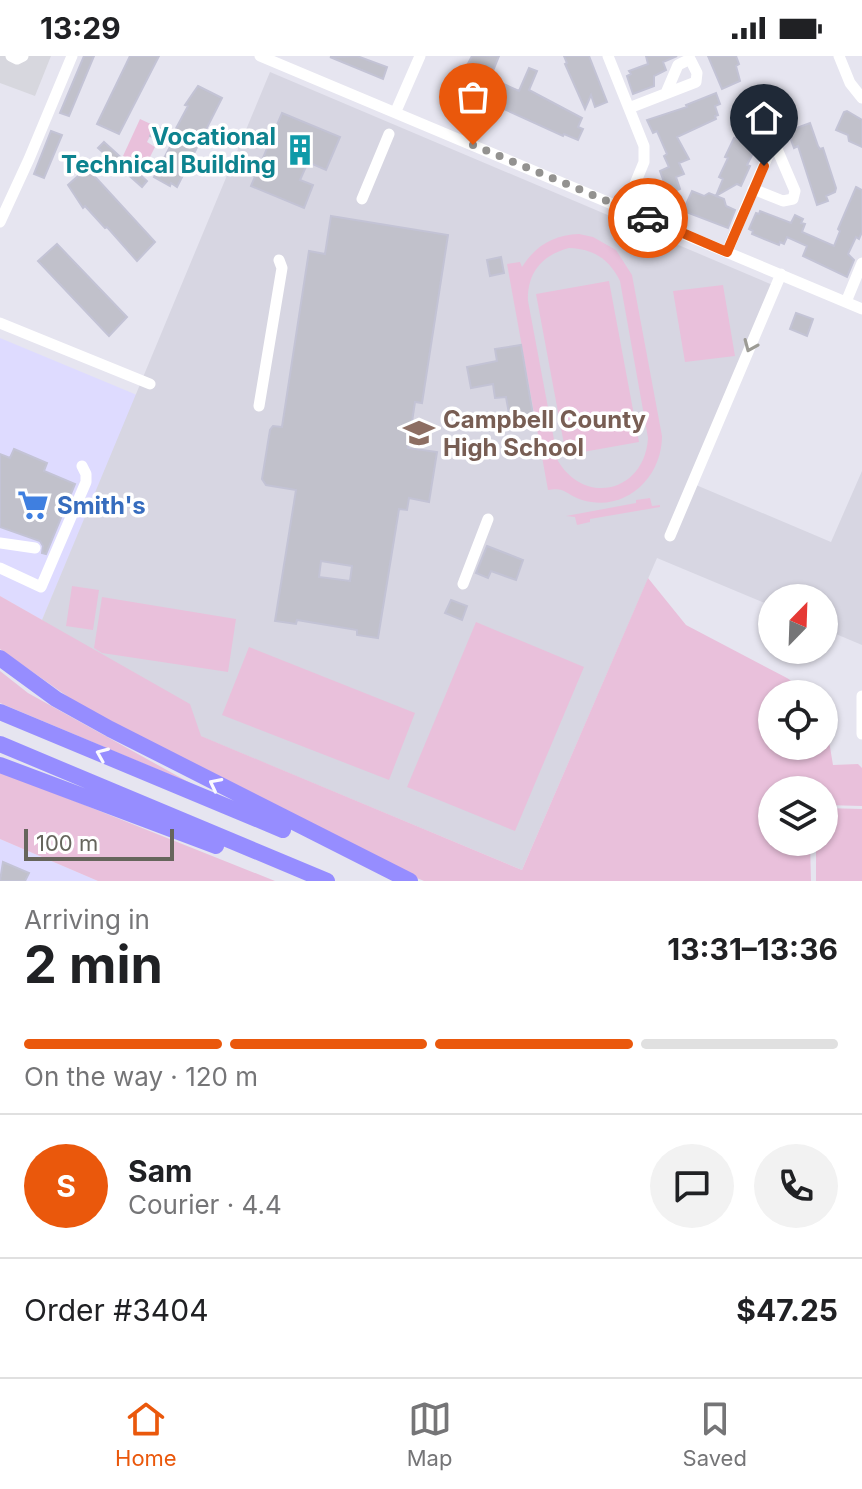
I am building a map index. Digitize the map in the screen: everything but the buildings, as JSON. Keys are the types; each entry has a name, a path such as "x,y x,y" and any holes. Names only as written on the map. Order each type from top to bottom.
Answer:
{"highway":[{"path":"0,658 56,699 110,729 408,881"},
{"path":"0,712 408,881"},
{"path":"0,744 327,881"},
{"path":"0,765 309,881"}],"street":[{"path":"11,56 17,59 23,56"},
{"path":"0,222 72,56"},
{"path":"260,56 862,309"},
{"path":"396,111 420,56"},
{"path":"608,56 644,146 644,162 625,208"},
{"path":"839,56 850,83 862,98"},
{"path":"629,108 666,93"},
{"path":"362,199 389,134"},
{"path":"727,252 753,189 774,142 795,191 793,199 783,201 753,189"},
{"path":"259,406 282,268 279,260"},
{"path":"846,302 862,263"},
{"path":"670,536 781,274"},
{"path":"0,323 150,384"},
{"path":"0,568 41,587 86,482 82,466"},
{"path":"463,584 488,519"},
{"path":"0,543 35,548"},
{"path":"862,696 862,734"}],"shaded area":[{"path":"0,56 51,56 35,96 0,83"},
{"name":"Campbell County High School","path":"270,72 780,288 696,485 831,542 862,471 862,645 838,635 838,584 758,584 758,600 657,558 522,870 200,736 42,620"},
{"path":"140,119 155,126 147,142 155,147 142,173 123,156"},
{"path":"570,235 593,237 616,250 632,275 662,436 656,466 638,489 626,497 598,503 562,491 548,490 507,264 520,262 522,267 540,247","holes":["578,249 600,257 620,281 648,438 637,470 626,481 612,487 598,488 583,484 558,461 528,301 533,274 544,260 559,251"]},
{"path":"609,281 639,442 566,455 536,294"},
{"path":"723,285 735,356 685,362 673,291"},
{"path":"0,338 137,395 42,620 0,596"},
{"path":"650,498 652,506 660,507 590,519 590,522 577,525 575,517 566,516 636,503 636,500"},
{"path":"648,578 686,625 790,680 758,680 758,760 832,760 833,765 858,764 862,768 862,806 838,805 838,776 758,776 758,856 810,856 811,881 424,881 386,865 81,706 0,649 0,596 190,704 201,736 522,870"},
{"path":"72,586 99,590 93,630 66,626"},
{"path":"102,597 236,619 228,672 102,653 94,648"},
{"path":"476,622 584,667 515,831 407,787"},
{"path":"249,647 415,713 389,780 222,715"},
{"path":"0,671 28,693 192,784 0,703"},
{"path":"0,772 275,881 98,881 0,839"},
{"path":"838,808 862,809 862,881 816,881 816,856 838,856"},
{"path":"0,839 98,881 0,881"}],"way so far":[{"path":"473,145 648,218"}],"place":[{"name":"Vocational Technical Building","path":"300,150"},
{"name":"Campbell County High School","path":"419,433"},
{"name":"Smith's","path":"33,505"}],"route":[{"path":"648,218 727,252 764,166"}]}
